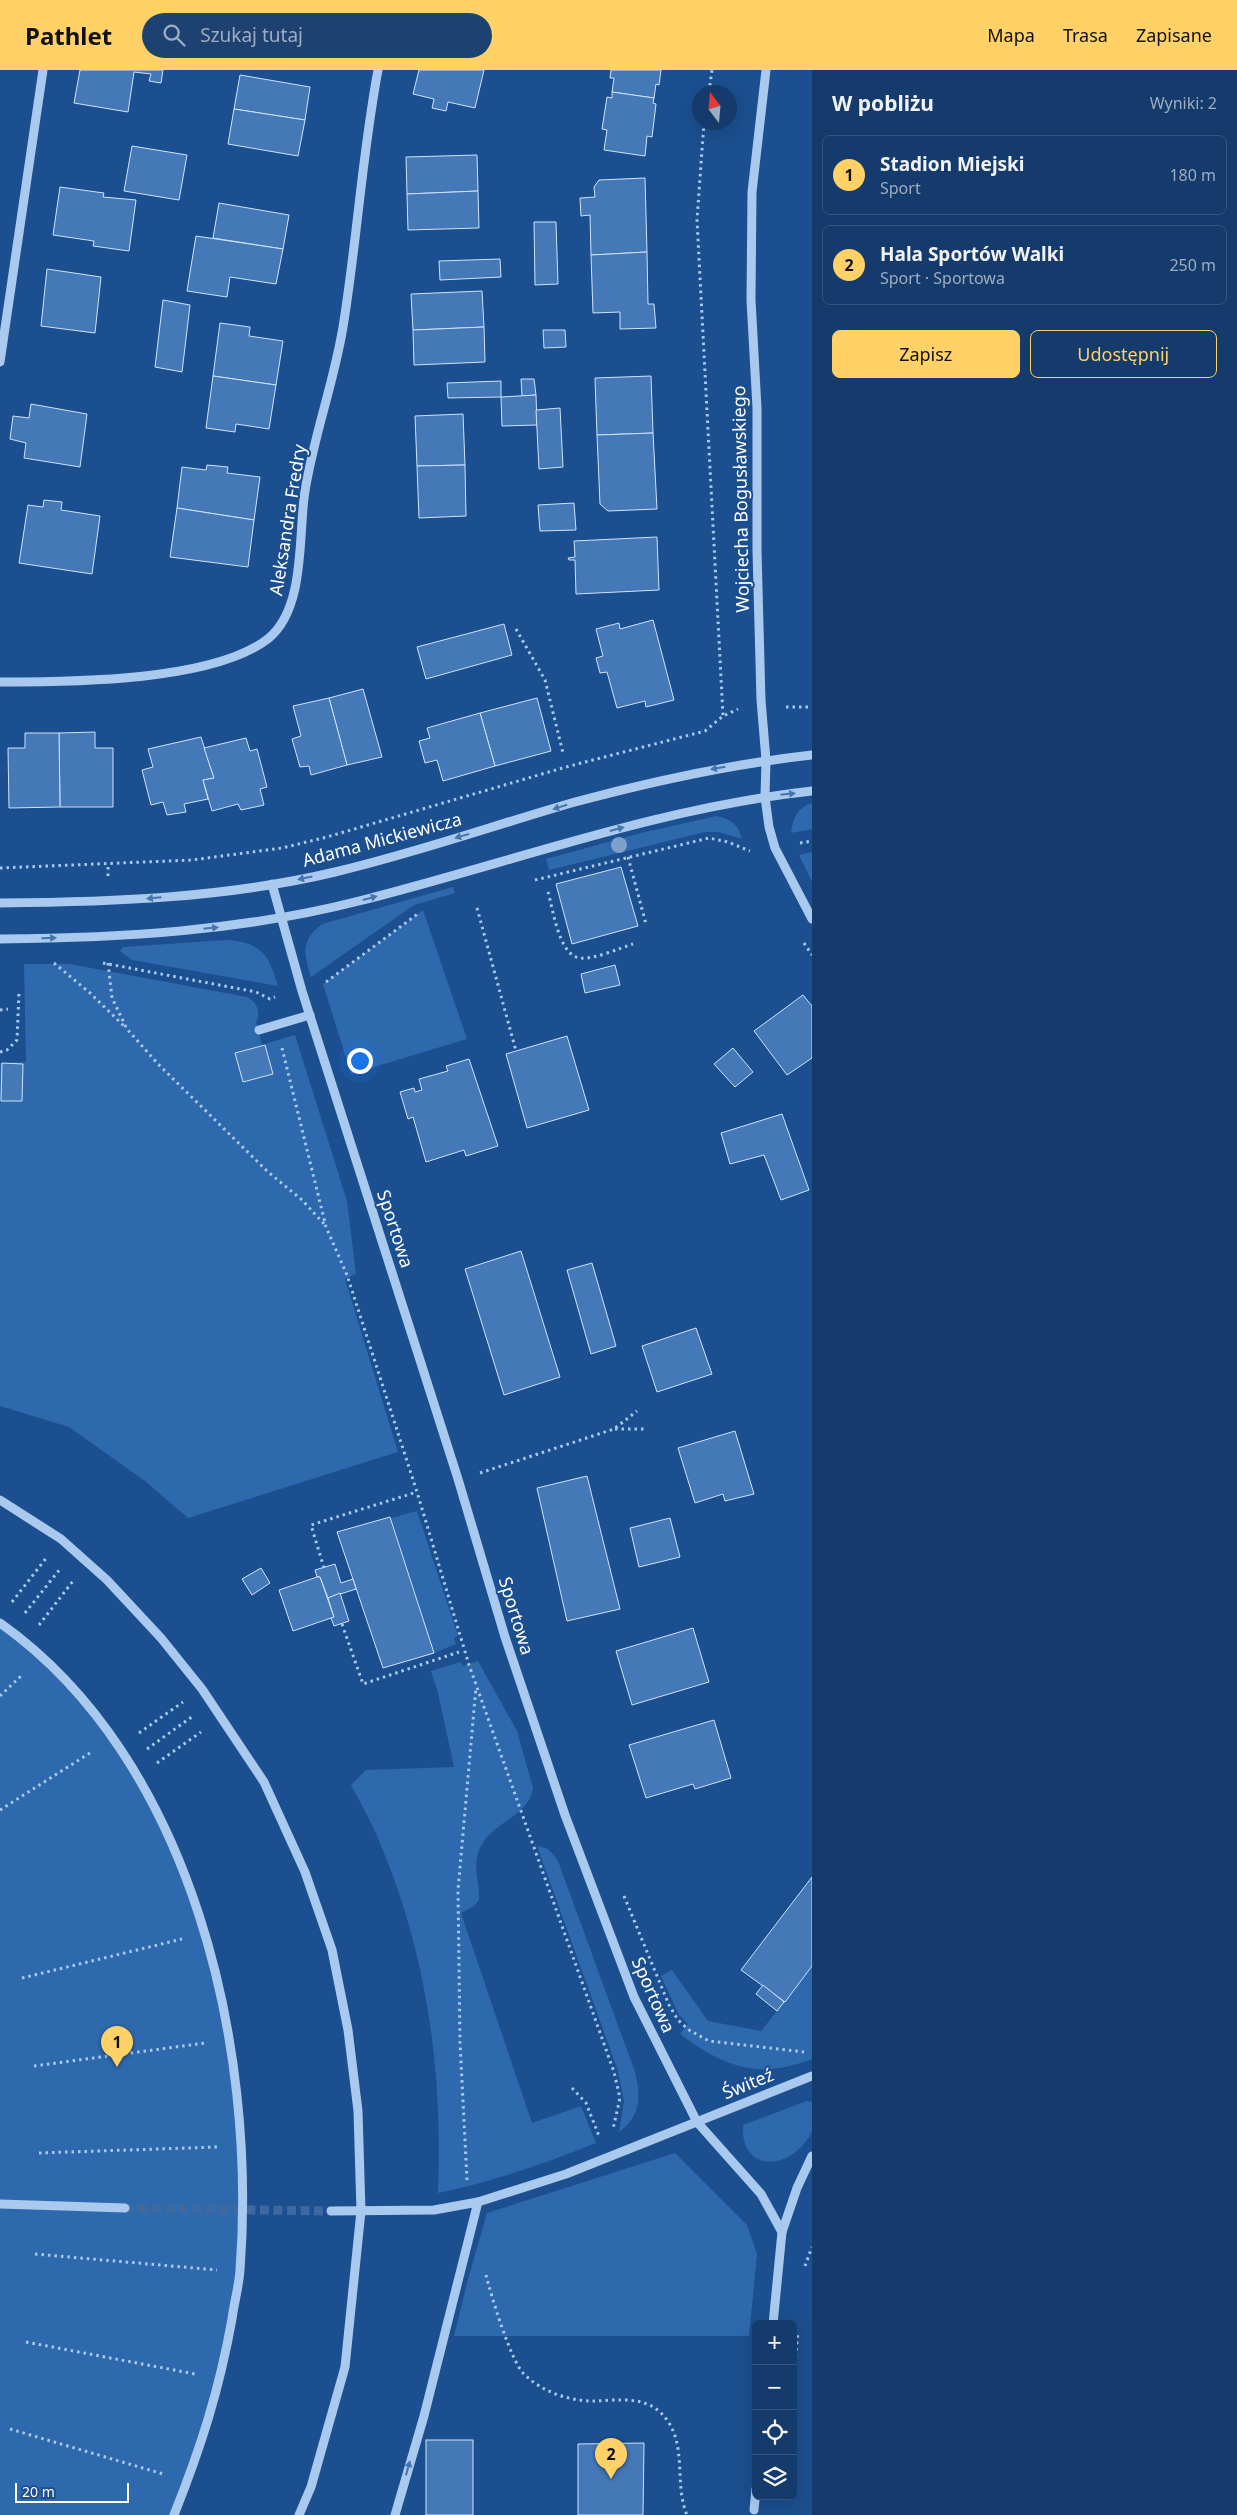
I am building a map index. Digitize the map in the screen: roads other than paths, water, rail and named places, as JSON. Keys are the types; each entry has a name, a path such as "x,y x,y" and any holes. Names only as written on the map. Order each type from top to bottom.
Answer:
{"street":[{"path":"0,362 43,70"},
{"name":"Aleksandra Fredry","path":"0,682 71,682 155,675 197,666 252,650 271,636 289,610 297,578 306,490 343,328 378,70"},
{"name":"Wojciecha Bogusławskiego","path":"766,70 752,192 751,300 757,408 757,551 762,707 766,760 765,797 769,827 775,848 812,919"},
{"name":"Adama Mickiewicza","path":"0,903 108,902 237,890 272,884 336,872 615,792 710,770 766,760 812,755"},
{"path":"0,939 171,933 282,918 359,901 620,828 765,797 812,791"},
{"name":"Sportowa","path":"272,884 302,991 458,1479 505,1637 565,1815 634,1997 697,2122 761,2194 782,2232"},
{"path":"258,1030 310,1015"},
{"path":"0,1500 61,1539 107,1580 161,1638 202,1689 264,1782 305,1872 332,1950 348,2030 358,2111 361,2211 345,2367 311,2487 299,2515"},
{"path":"0,1623 25,1643 62,1678 102,1723 137,1776 162,1820 204,1934 230,2040 238,2095 240,2272 220,2379 199,2452 174,2515"},
{"name":"Świteź","path":"331,2211 434,2210 478,2202 512,2192 607,2157 812,2076"},
{"path":"773,2320 782,2232 796,2188 812,2156"},
{"path":"394,2515 424,2416 478,2202"},
{"path":"0,2204 125,2208"},
{"path":"754,2510 755,2500"}],"tunnel":[{"path":"125,2208 331,2211"}],"place":[{"name":"Stadion Miejski","path":"117,2067"},
{"name":"Hala Sportów Walki","path":"611,2479"}]}
